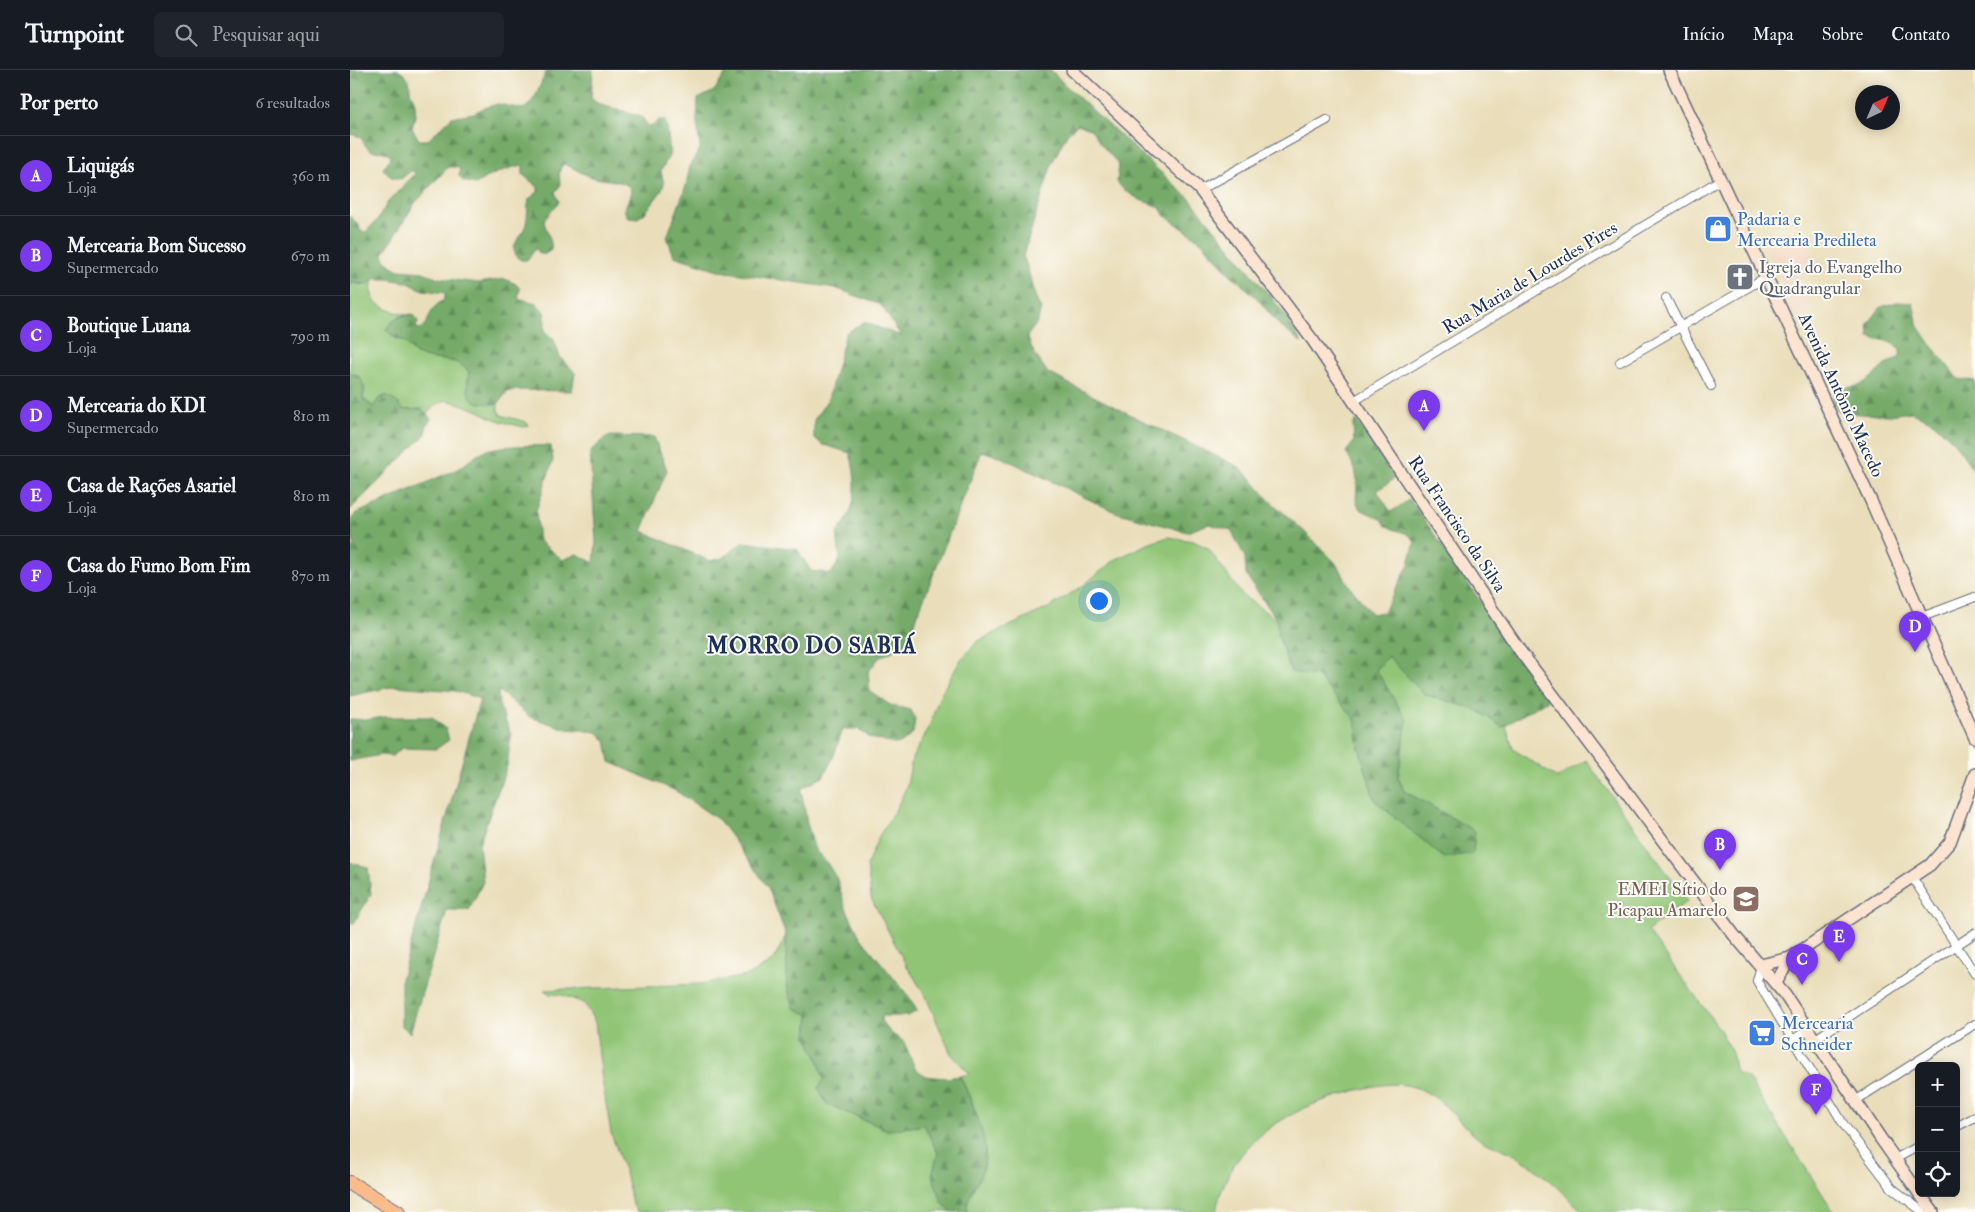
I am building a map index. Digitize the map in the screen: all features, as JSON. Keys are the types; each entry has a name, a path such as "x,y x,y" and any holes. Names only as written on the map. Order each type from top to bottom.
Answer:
{"highway":[{"path":"350,1183 398,1212"}],"main road":[{"name":"Rua Francisco da Silva","path":"1072,70 1200,190 1314,342 1520,651 1734,935 1776,983 1854,1101 1915,1187"},
{"name":"Avenida Antônio Macedo","path":"1669,70 1867,492 1975,738"},
{"path":"1761,965 1790,958 1930,864 1950,842 1975,774"},
{"path":"1776,983 1790,958"},
{"name":"Rua Francisco da Silva","path":"1922,1197 1933,1212"}],"street":[{"path":"1200,190 1327,120"},
{"name":"Rua Maria de Lourdes Pires","path":"1354,401 1720,180"},
{"path":"1620,362 1766,277"},
{"path":"1666,298 1711,386"},
{"path":"1922,617 1975,598"},
{"path":"1912,877 1975,974"},
{"path":"1814,1040 1975,934"},
{"path":"1761,965 1757,981 1844,1125 1892,1188 1923,1212"},
{"path":"1854,1101 1975,1024"},
{"path":"1793,1040 1807,1030"},
{"path":"1960,1125 1975,1117"},
{"path":"1895,1159 1915,1148"}],"shaded area":[{"path":"1801,228 1821,267 1783,286 1764,246"},
{"path":"1806,291 1813,306 1792,317 1784,301"}],"green space":[{"path":"350,70 399,70 404,74 408,79 415,105 412,128 419,140 428,140 452,117 474,113 498,104 523,109 535,97 547,70 593,70 591,98 598,104 640,115 648,126 653,126 659,120 664,120 667,126 670,154 661,171 664,184 662,190 645,213 638,218 628,217 624,210 631,194 630,187 626,184 591,177 564,164 560,171 560,186 555,192 559,202 544,220 551,243 551,250 545,254 540,254 536,248 527,260 521,260 514,251 514,246 526,224 529,199 538,192 538,187 523,175 523,165 498,172 476,184 463,181 459,176 460,171 458,167 448,167 415,203 383,254 386,262 399,270 423,272 438,278 479,283 505,279 516,284 520,289 518,298 536,303 545,313 545,331 554,340 559,355 575,373 572,391 513,390 507,392 498,404 475,401 469,394 469,372 464,367 452,361 417,354 405,342 393,336 386,329 398,318 413,314 418,321 416,328 421,329 432,310 444,300 446,293 423,290 406,282 387,279 373,279 369,284 352,283 350,287 350,216 359,225 360,231 366,232 378,219 388,202 415,174 412,170 401,179 391,177 383,169 391,157 388,153 369,149 361,137 350,134"},
{"path":"728,70 1051,70 1191,200 1284,313 1302,343 1280,326 1257,298 1230,274 1202,242 1164,215 1160,207 1140,200 1124,190 1117,182 1119,165 1100,143 1092,130 1078,124 1067,134 1052,163 1023,256 1035,296 1041,309 1037,323 1027,336 1034,353 1048,373 1237,466 1250,477 1268,499 1335,562 1351,588 1372,614 1384,612 1409,564 1415,541 1408,534 1385,525 1383,520 1360,509 1356,501 1357,480 1355,469 1346,452 1354,442 1353,425 1356,420 1395,478 1377,491 1391,512 1410,499 1548,700 1502,727 1477,710 1424,694 1388,656 1376,670 1407,720 1398,777 1404,791 1475,831 1473,853 1444,858 1375,801 1359,748 1355,719 1317,676 1291,672 1278,635 1277,620 1246,575 1245,557 1231,530 1209,524 1187,532 1115,512 1003,458 982,451 906,644 879,658 868,672 870,691 890,705 911,710 915,719 913,733 902,743 894,744 870,738 858,729 843,729 833,758 823,777 801,789 807,823 815,850 827,863 837,879 845,906 860,937 910,998 917,1011 908,1016 882,1016 881,1021 891,1033 904,1042 915,1068 925,1076 946,1078 960,1076 974,1109 983,1134 985,1159 981,1174 968,1201 967,1212 951,1212 942,1202 932,1175 938,1153 924,1125 888,1130 827,1104 818,1088 824,1080 818,1059 807,1037 809,1015 794,1008 787,986 786,935 768,887 719,820 676,791 610,762 606,741 597,732 567,729 530,717 498,690 499,705 511,735 507,766 479,844 483,882 469,910 447,910 410,1033 401,1025 401,979 480,699 456,691 396,686 350,696 350,552 354,544 351,529 355,514 452,472 482,452 515,446 551,446 553,460 536,511 539,541 563,560 577,554 594,563 596,542 590,452 608,436 654,437 667,470 642,531 710,561 723,558 743,542 797,549 811,571 831,574 840,559 837,533 849,515 852,505 855,485 853,464 850,453 821,444 814,437 814,420 828,399 846,333 864,322 901,336 881,305 835,288 721,271 674,256 667,237 686,186 690,165 700,149 697,121 698,99 714,91"},
{"path":"373,279 371,292 375,302 387,309 406,315 398,317 394,338 405,342 419,355 458,363 469,372 469,394 475,401 498,404 498,410 501,415 526,422 529,425 524,427 500,421 469,407 446,400 434,406 427,414 422,409 403,410 398,404 391,401 377,401 374,407 363,399 365,387 350,373 350,287 352,283 363,285"},
{"path":"1897,302 1913,303 1918,325 1958,379 1975,381 1975,470 1954,442 1933,422 1911,412 1890,415 1838,411 1830,403 1836,389 1859,386 1885,365 1900,357 1900,348 1887,341 1869,337 1868,324 1881,307"},
{"path":"350,373 355,374 361,379 364,391 363,399 373,407 379,398 387,395 399,404 403,410 422,409 431,419 426,427 426,434 350,510"},
{"path":"1168,537 1193,541 1208,548 1242,595 1277,620 1278,635 1291,672 1317,676 1356,719 1359,748 1375,801 1475,831 1404,791 1398,777 1407,720 1376,670 1388,655 1424,694 1477,710 1502,727 1506,725 1513,749 1557,778 1586,760 1687,901 1648,931 1720,1030 1732,1053 1736,1073 1748,1078 1834,1212 1583,1212 1550,1181 1522,1159 1479,1139 1430,1094 1413,1087 1394,1084 1366,1088 1325,1100 1302,1109 1263,1133 1246,1149 1233,1167 1223,1188 1216,1212 967,1212 966,1202 984,1167 972,1101 960,1076 970,1074 951,1054 925,995 905,963 871,898 867,865 879,836 896,809 907,786 912,758 928,730 940,695 962,658 978,641 1050,607 1081,587 1115,560 1145,545"},
{"path":"383,717 432,717 446,729 449,740 436,749 402,748 392,756 380,755 350,761 350,719 366,720"},
{"path":"350,862 368,867 371,894 354,923 350,923"},
{"path":"786,935 787,986 809,1015 807,1037 818,1059 824,1080 827,1104 888,1130 924,1125 938,1153 933,1175 942,1202 951,1212 637,1212 632,1203 625,1173 611,1133 595,1022 584,1003 562,995 550,994 544,990 700,984 747,976 774,960"}],"place":[{"name":"Padaria e Mercearia Predileta","path":"1718,229"},
{"name":"Igreja do Evangelho Quadrangular","path":"1740,277"},
{"name":"Liquigás","path":"1424,431"},
{"name":"Mercearia do KDI","path":"1915,652"},
{"name":"Mercearia Bom Sucesso","path":"1720,870"},
{"name":"EMEI Sítio do Picapau Amarelo","path":"1746,899"},
{"name":"Casa de Rações Asariel","path":"1839,962"},
{"name":"Boutique Luana","path":"1802,985"},
{"name":"Mercearia Schneider","path":"1762,1033"},
{"name":"Casa do Fumo Bom Fim","path":"1816,1115"}],"district":[{"name":"MORRO DO SABIÁ","path":"812,646"}]}
